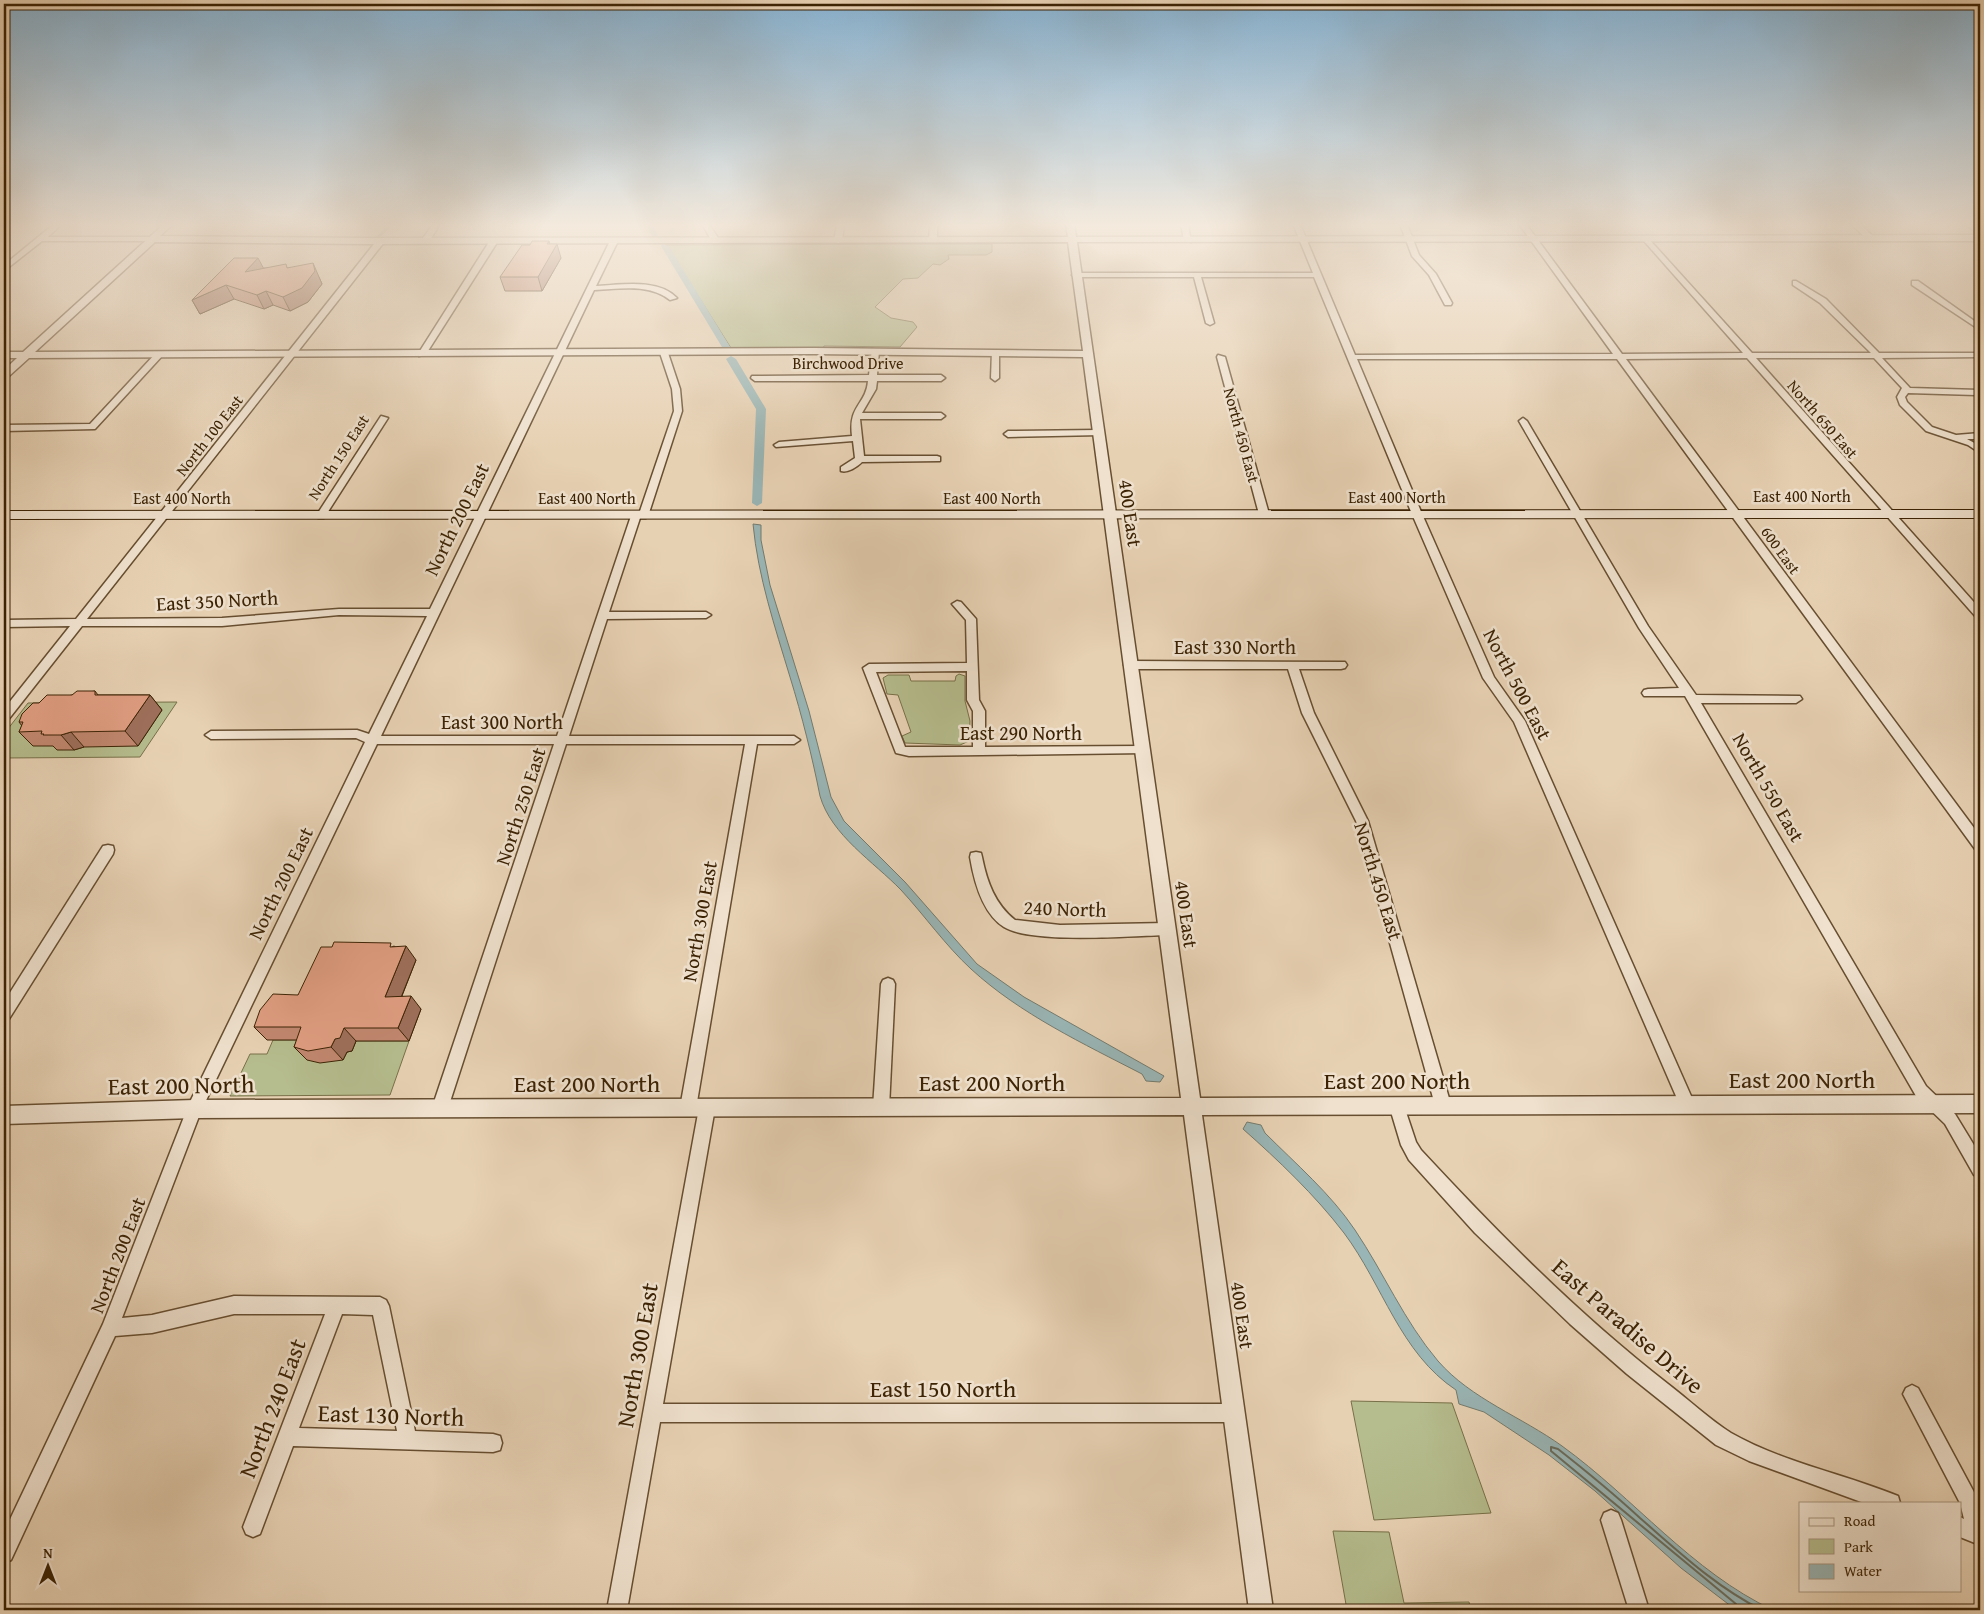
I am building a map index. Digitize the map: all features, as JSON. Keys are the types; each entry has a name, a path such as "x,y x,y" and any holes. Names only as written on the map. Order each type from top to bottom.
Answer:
{"main road":[{"name":"East 400 North","path":"4,515 1980,514"}],"street":[{"path":"4,375 86,299"},
{"name":"North 100 East","path":"4,717 335,299"},
{"path":"422,354 457,299"},
{"name":"North 200 East","path":"4,1553 110,1328 194,1109 432,613 586,299"},
{"name":"400 East","path":"1079,299 1261,1610"},
{"path":"1204,299 1210,323"},
{"name":"North 500 East","path":"1327,299 1417,514 1489,678 1520,721 1687,1104"},
{"path":"1446,299 1448,303"},
{"name":"600 East","path":"1576,299 1980,845"},
{"name":"North 650 East","path":"1699,299 1980,615"},
{"path":"1820,299 1906,387 1901,400 1929,429 1971,443 1980,450"},
{"path":"1939,299 1980,328"},
{"path":"4,355 875,352 1087,354"},
{"path":"860,459 856,416 871,394 875,352"},
{"name":"North 250 East","path":"440,1108 603,616 678,411 676,389 664,353"},
{"path":"995,354 995,378"},
{"path":"4,428 92,428 159,355"},
{"path":"1352,357 1980,355"},
{"name":"North 450 East","path":"1221,357 1264,514"},
{"name":"Birchwood Drive","path":"755,378 941,378"},
{"path":"1906,390 1976,392"},
{"path":"856,416 941,416"},
{"name":"North 150 East","path":"321,516 384,418"},
{"name":"North 550 East","path":"1523,421 1644,628 1690,695 1921,1091 1950,1119 1980,1170"},
{"path":"1008,434 1098,433"},
{"path":"1955,438 1960,436 1980,436"},
{"path":"779,444 857,438"},
{"path":"844,469 855,464 860,459 937,459"},
{"path":"957,604 971,619 973,700 979,711 978,751"},
{"name":"East 350 North","path":"4,623 222,622 339,612 432,613"},
{"path":"603,616 706,615"},
{"name":"East 330 North","path":"1130,665 1341,665"},
{"name":"North 450 East","path":"1292,665 1308,713 1362,821 1443,1105"},
{"name":"East 290 North","path":"972,667 869,668 900,750 909,752 1142,750"},
{"path":"1648,693 1796,699"},
{"name":"East 300 North","path":"212,735 356,734 371,740 794,740"},
{"name":"North 300 East","path":"688,1108 752,740"},
{"path":"4,1014 108,850"},
{"name":"240 North","path":"976,857 978,872 988,896 997,912 1012,926 1040,931 1167,929"},
{"path":"881,1108 888,984"},
{"name":"East 200 North","path":"4,1115 194,1109 1980,1104"},
{"name":"East Paradise Drive","path":"1397,1105 1409,1145 1415,1155 1481,1226 1576,1318 1685,1410 1723,1438 1749,1452 1888,1502"},
{"name":"North 300 East","path":"617,1610 707,1108"},
{"path":"110,1328 152,1324 234,1305 380,1306 408,1441"},
{"name":"North 240 East","path":"253,1527 336,1307"},
{"path":"1912,1394 1969,1504 1972,1532"},
{"name":"East 150 North","path":"652,1413 1234,1413"},
{"name":"East 130 North","path":"287,1437 493,1443"},
{"path":"1611,1520 1639,1610"}],"green space":[{"path":"700,299 883,299 875,307 891,318 913,322 917,327 900,347 731,348"},
{"path":"959,674 965,676 965,701 970,721 969,741 960,745 905,743 902,736 911,732 898,695 887,694 883,678 888,675 909,675 911,681 955,681 956,676"},
{"path":"177,702 140,757 4,758 4,734 28,703"},
{"path":"273,1040 314,1040 347,1052 352,1050 356,1041 409,1041 390,1095 230,1096 250,1054 267,1054"},
{"path":"1351,1401 1452,1403 1491,1513 1374,1520"},
{"path":"1333,1531 1389,1532 1404,1603 1469,1602 1471,1610 1347,1610"}],"water":[{"path":"753,524 761,525 761,540 770,585 809,711 831,797 844,821 905,882 977,964 1024,997 1164,1076 1160,1082 1146,1081 1142,1074 1053,1027 990,985 962,960 901,890 854,847 834,823 820,796 803,721 763,583"},
{"path":"1247,1122 1261,1125 1265,1133 1313,1180 1346,1217 1415,1330 1438,1361 1451,1374 1481,1397 1562,1446 1716,1576 1773,1610 1736,1610 1681,1568 1595,1491 1549,1455 1484,1412 1459,1404 1456,1390 1437,1375 1406,1338 1358,1253 1344,1233 1296,1178 1243,1129"}],"building":[{"path":"77,691 95,691 95,695 150,695 125,731 71,732 61,735 43,735 41,734 42,731 19,732 23,722 19,722 22,714 33,703 39,703 47,695 72,695"},
{"path":"334,942 391,943 390,947 406,946 385,997 411,996 398,1028 344,1028 340,1038 335,1039 331,1047 308,1051 294,1047 301,1027 254,1027 260,1010 273,994 298,995 321,947 332,947"}],"waterway":[{"path":"697,299 726,347"},
{"path":"731,359 761,409 757,503"}]}
